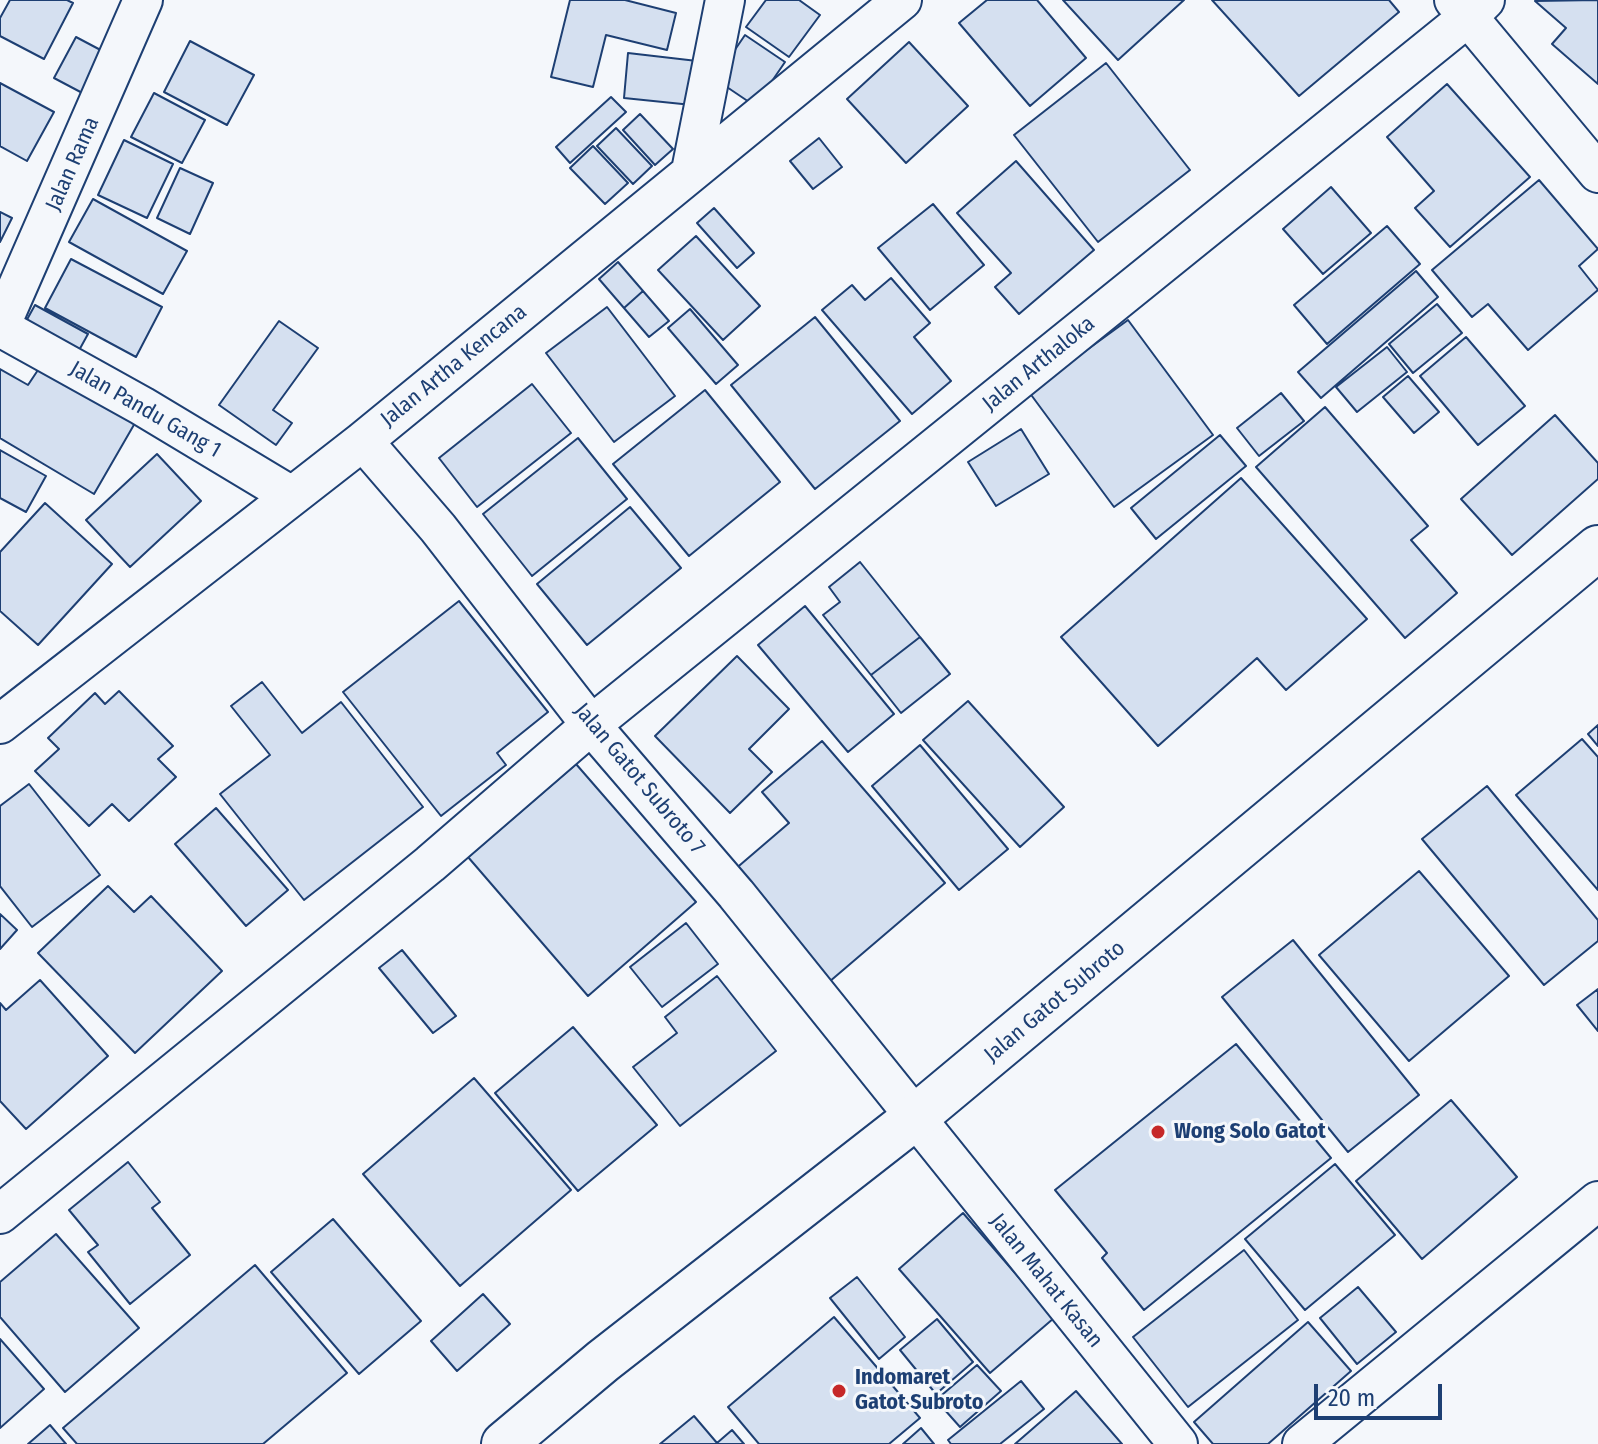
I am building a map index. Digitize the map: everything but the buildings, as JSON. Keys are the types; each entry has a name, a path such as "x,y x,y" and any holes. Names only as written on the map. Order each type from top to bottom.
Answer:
{"main road":[{"name":"Jalan Gatot Subroto","path":"504,1444 603,1361 913,1119 1598,548"}],"street":[{"name":"Jalan Rama","path":"0,327 143,0"},
{"path":"691,171 725,0"},
{"name":"Jalan Artha Kencana","path":"0,724 363,441 902,0"},
{"path":"1469,6 1598,173"},
{"name":"Jalan Arthaloka","path":"0,1214 430,864 591,725 1469,6"},
{"name":"Jalan Pandu Gang 1","path":"0,327 142,406 290,495"},
{"name":"Jalan Gatot Subroto 7","path":"363,441 438,528 591,725 736,894 913,1119"},
{"name":"Jalan Mahat Kasan","path":"913,1119 1178,1444"},
{"path":"1302,1444 1598,1201"}],"place":[{"name":"Wong Solo Gatot","path":"1158,1132"},
{"name":"Indomaret Gatot Subroto","path":"839,1391"}]}
